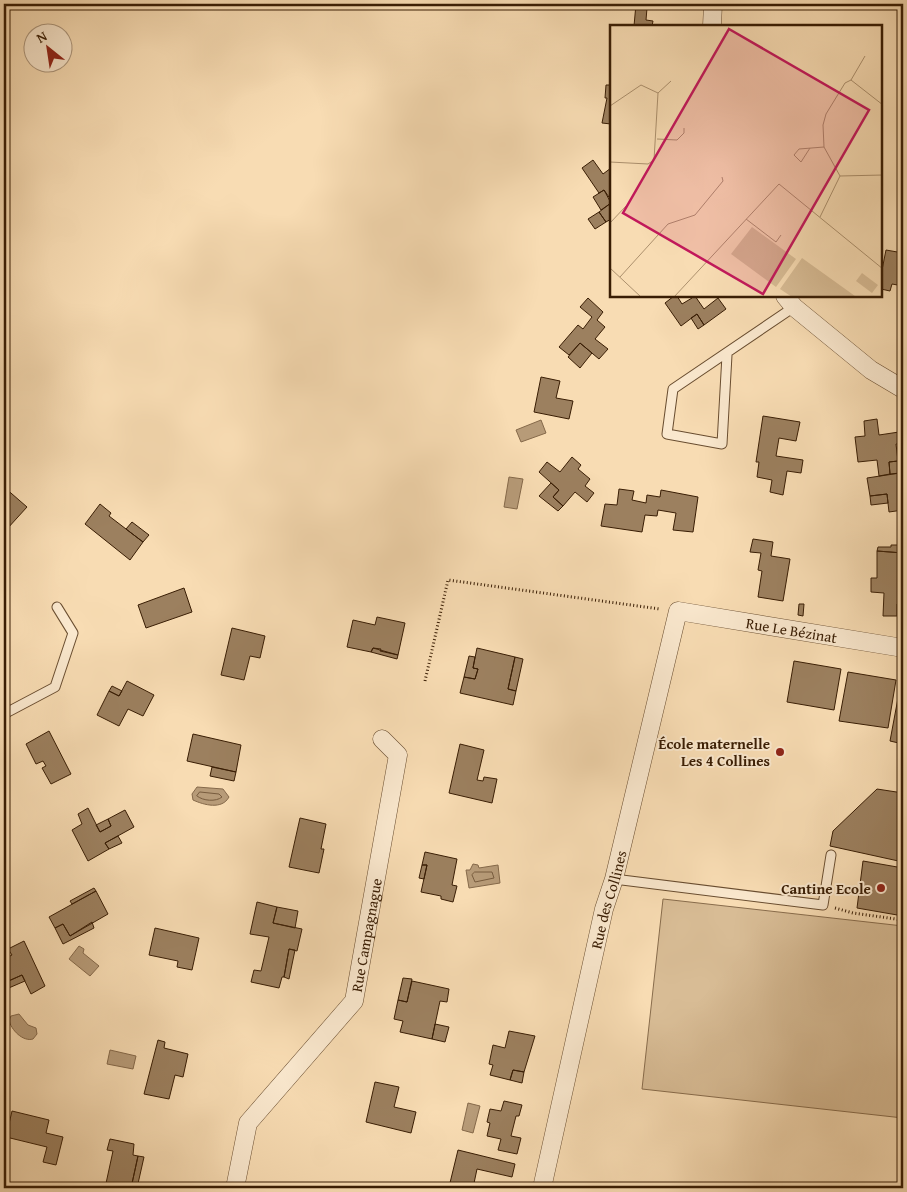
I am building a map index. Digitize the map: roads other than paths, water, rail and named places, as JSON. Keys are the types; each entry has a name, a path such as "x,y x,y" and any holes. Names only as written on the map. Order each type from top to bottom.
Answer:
{"street":[{"path":"712,25 713,4"},
{"path":"789,302 871,370 903,389"},
{"name":"Rue Le Bézinat","path":"678,612 903,648"},
{"name":"Rue des Collines","path":"542,1188 604,909 614,879 678,612"},
{"name":"Rue Campagnague","path":"234,1188 248,1123 354,1001 398,755 382,739"}],"lane":[{"path":"727,355 722,444 668,434 673,389 727,355 789,302"},
{"path":"4,714 55,687 73,633 57,607"},
{"path":"614,879 823,905 831,855"}],"water":[{"path":"541,420 546,433 521,442 516,430"},
{"path":"509,477 523,479 517,509 504,507"},
{"path":"197,787 223,789 229,797 222,804 202,803 193,800 192,794"},
{"path":"473,864 478,865 479,868 498,865 500,883 469,888 466,870 470,870"},
{"path":"79,946 84,949 83,953 99,966 90,976 69,959"},
{"path":"19,1014 28,1025 36,1028 37,1034 33,1039 25,1039 12,1028 9,1020 11,1016"},
{"path":"110,1050 136,1056 133,1069 107,1064"},
{"path":"468,1103 480,1106 473,1133 462,1130"}],"place":[{"name":"École maternelle Les 4 Collines","path":"780,752"},
{"name":"Cantine Ecole","path":"881,888"}]}
